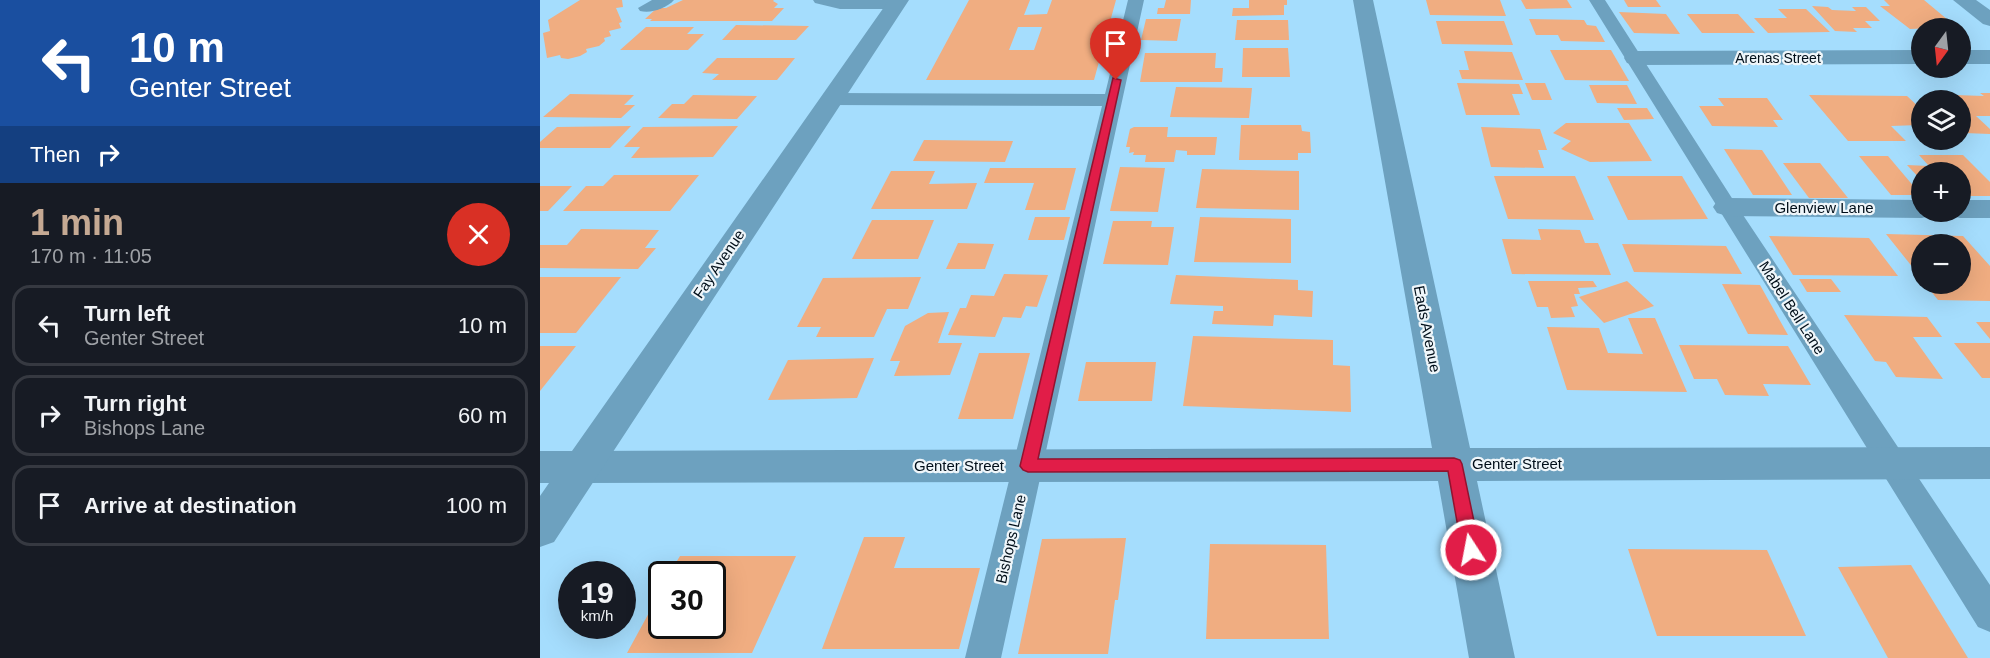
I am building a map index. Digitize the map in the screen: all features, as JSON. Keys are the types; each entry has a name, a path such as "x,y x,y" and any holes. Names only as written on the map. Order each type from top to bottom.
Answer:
{"street":[{"name":"Eads Avenue","path":"1363,0 1492,658"},
{"path":"1963,0 1990,20"},
{"name":"Fay Avenue","path":"540,529 898,2"},
{"name":"Arenas Street","path":"1635,58 1911,57"},
{"path":"1971,57 1990,57"},
{"name":"Glenview Lane","path":"1727,207 1911,209"},
{"path":"1971,209 1990,209"},
{"name":"Genter Street","path":"540,467 1990,463"}],"lane":[{"path":"645,8 666,0"},
{"path":"821,0 840,4 898,2"},
{"name":"Bishops Lane","path":"983,658 1136,0"},
{"name":"Mabel Bell Lane","path":"1597,0 1727,207 1990,615"},
{"path":"831,99 1111,100"}],"building":[{"path":"580,0 622,0 623,7 616,8 622,22 619,23 621,28 609,31 611,36 604,38 605,41 599,46 586,49 587,52 580,56 568,59 561,58 560,55 547,58 543,33 550,31 548,20"},
{"path":"683,0 774,0 778,4 774,8 784,8 772,21 650,21 652,19 645,19 657,8 666,8"},
{"path":"969,0 1030,0 1024,15 1047,14 1052,0 1116,0 1094,80 926,80","holes":["1018,27 1042,27 1034,50 1009,50"]},
{"path":"1166,0 1191,0 1190,14 1157,14 1158,8 1164,8"},
{"path":"1249,0 1287,0 1287,5 1284,5 1284,15 1232,16 1233,8 1249,8"},
{"path":"1426,0 1500,0 1506,16 1430,15"},
{"path":"1521,0 1567,0 1572,8 1526,9"},
{"path":"1624,0 1656,0 1661,7 1628,7"},
{"path":"1884,0 1924,0 1946,18 1911,18 1910,29 1880,6 1890,6"},
{"path":"1812,6 1856,11 1852,7 1866,7 1880,21 1865,21 1872,28 1853,28 1857,32 1835,31"},
{"path":"1778,9 1806,9 1830,32 1768,33 1754,18 1787,18"},
{"path":"1619,12 1666,14 1680,34 1634,33"},
{"path":"1687,14 1738,14 1755,33 1702,33"},
{"path":"1146,19 1181,19 1177,41 1141,40"},
{"path":"1529,19 1584,20 1587,25 1596,26 1605,42 1561,41 1558,35 1536,35"},
{"path":"1237,20 1288,20 1289,40 1235,40"},
{"path":"1436,21 1504,21 1513,45 1442,44"},
{"path":"736,25 809,26 796,40 722,40"},
{"path":"646,27 694,27 687,34 704,34 688,50 620,50"},
{"path":"1243,48 1288,48 1290,77 1242,77"},
{"path":"1550,50 1611,50 1629,81 1565,80"},
{"path":"1464,51 1512,52 1523,80 1462,79 1459,70 1469,70"},
{"path":"1145,53 1216,53 1215,68 1223,68 1222,82 1140,82"},
{"path":"717,58 795,58 777,80 712,80 719,74 702,73"},
{"path":"1457,83 1519,84 1523,94 1512,94 1520,115 1466,115"},
{"path":"1525,83 1545,83 1552,100 1532,100"},
{"path":"1589,85 1627,85 1637,104 1597,103"},
{"path":"1176,87 1252,88 1249,118 1170,117"},
{"path":"1980,93 1990,93 1990,116 1976,116 1990,129 1990,134 1971,133 1971,96 1984,96"},
{"path":"570,94 634,95 624,105 635,105 621,118 543,117"},
{"path":"693,95 757,96 737,119 658,118 672,104 684,104"},
{"path":"1809,95 1907,96 1911,100 1911,125 1891,126 1906,141 1848,141"},
{"path":"1718,98 1767,98 1783,120 1773,120 1778,127 1712,126 1699,106 1724,106"},
{"path":"1617,108 1647,108 1654,119 1624,120"},
{"path":"1566,123 1629,123 1652,161 1590,162 1561,149 1571,141 1553,133"},
{"path":"1241,125 1301,125 1302,131 1310,132 1311,153 1298,153 1298,160 1239,160"},
{"path":"631,126 610,148 540,148 540,142 557,127"},
{"path":"738,126 713,157 631,158 640,147 624,147 643,127"},
{"path":"1168,127 1167,137 1217,137 1215,155 1187,155 1187,151 1176,150 1174,162 1145,162 1146,155 1133,155 1134,152 1129,153 1130,147 1126,147 1130,129"},
{"path":"1481,127 1540,129 1547,150 1538,150 1544,168 1491,167"},
{"path":"924,140 1013,141 1005,162 913,161"},
{"path":"1724,149 1762,150 1792,195 1753,195"},
{"path":"1919,155 1963,155 1970,162 1925,162"},
{"path":"1859,156 1888,156 1911,183 1911,195 1891,195"},
{"path":"1783,163 1820,163 1848,198 1809,198"},
{"path":"1971,163 1990,182 1990,196 1971,196"},
{"path":"1120,167 1165,168 1158,212 1110,211"},
{"path":"990,168 1076,168 1065,210 1025,210 1034,183 984,183"},
{"path":"1202,169 1299,171 1299,210 1196,208"},
{"path":"891,171 935,171 929,184 977,183 967,209 871,209"},
{"path":"614,175 699,175 670,211 563,211 586,186 603,186"},
{"path":"1494,176 1575,176 1594,220 1508,219"},
{"path":"1607,176 1682,176 1708,219 1628,220"},
{"path":"540,186 572,186 548,211 540,211"},
{"path":"1035,217 1070,217 1064,240 1028,240"},
{"path":"1200,217 1291,219 1291,263 1194,262"},
{"path":"872,220 934,220 918,259 852,259"},
{"path":"1113,221 1152,221 1151,227 1174,227 1168,265 1103,264"},
{"path":"581,229 659,230 645,248 656,248 638,269 540,268 540,245 567,245"},
{"path":"1538,229 1580,230 1585,243 1598,243 1611,275 1512,274 1502,239 1541,240"},
{"path":"1886,234 1911,235 1911,265"},
{"path":"1769,236 1869,238 1898,276 1793,275"},
{"path":"958,243 994,244 985,269 946,269"},
{"path":"1622,244 1726,246 1742,274 1634,272"},
{"path":"1971,245 1990,266 1990,301 1938,300 1933,294 1971,294"},
{"path":"1004,274 1048,275 1037,307 1026,306 1021,318 1003,317 995,337 948,335 960,308 966,308 971,295 994,296"},
{"path":"1176,275 1298,280 1298,290 1313,291 1312,317 1274,315 1273,326 1212,324 1214,311 1223,311 1223,306 1170,304"},
{"path":"540,277 621,277 576,333 540,333"},
{"path":"921,277 908,309 887,309 874,337 816,337 821,327 797,327 823,278"},
{"path":"1799,279 1831,279 1841,292 1807,292"},
{"path":"1528,281 1593,281 1597,287 1578,288 1580,294 1574,294 1578,306 1571,307 1575,317 1551,318 1548,307 1537,307"},
{"path":"1627,281 1654,306 1604,323 1579,297"},
{"path":"1722,284 1760,285 1788,335 1748,334"},
{"path":"949,312 938,343 962,343 950,375 894,376 900,361 890,361 905,326 928,313"},
{"path":"1844,315 1927,317 1942,337 1913,337 1943,379 1896,377 1886,362 1875,361"},
{"path":"1628,318 1655,318 1687,392 1567,390 1547,327 1599,328 1608,353 1643,354"},
{"path":"1976,322 1990,322 1990,339"},
{"path":"1193,336 1333,340 1333,365 1350,366 1351,412 1183,406"},
{"path":"1954,343 1990,343 1990,378 1982,378"},
{"path":"1679,345 1788,346 1811,385 1763,384 1769,396 1725,395 1717,379 1694,379"},
{"path":"540,346 576,346 540,391"},
{"path":"979,353 1030,353 1013,419 958,419"},
{"path":"874,358 857,398 768,400 788,360"},
{"path":"1086,362 1156,362 1152,401 1078,401"},
{"path":"864,537 905,537 894,568 980,568 959,649 822,649"},
{"path":"1126,538 1108,654 1018,654 1042,539"},
{"path":"1210,544 1326,545 1329,639 1206,639"},
{"path":"1628,549 1767,550 1806,636 1657,636"},
{"path":"680,556 796,556 752,653 627,653 648,615 648,639 726,639 726,561 677,561"},
{"path":"1911,565 1968,658 1888,658 1838,567"}],"route":[{"path":"1116,80 1028,466 1454,464 1471,550"}]}
